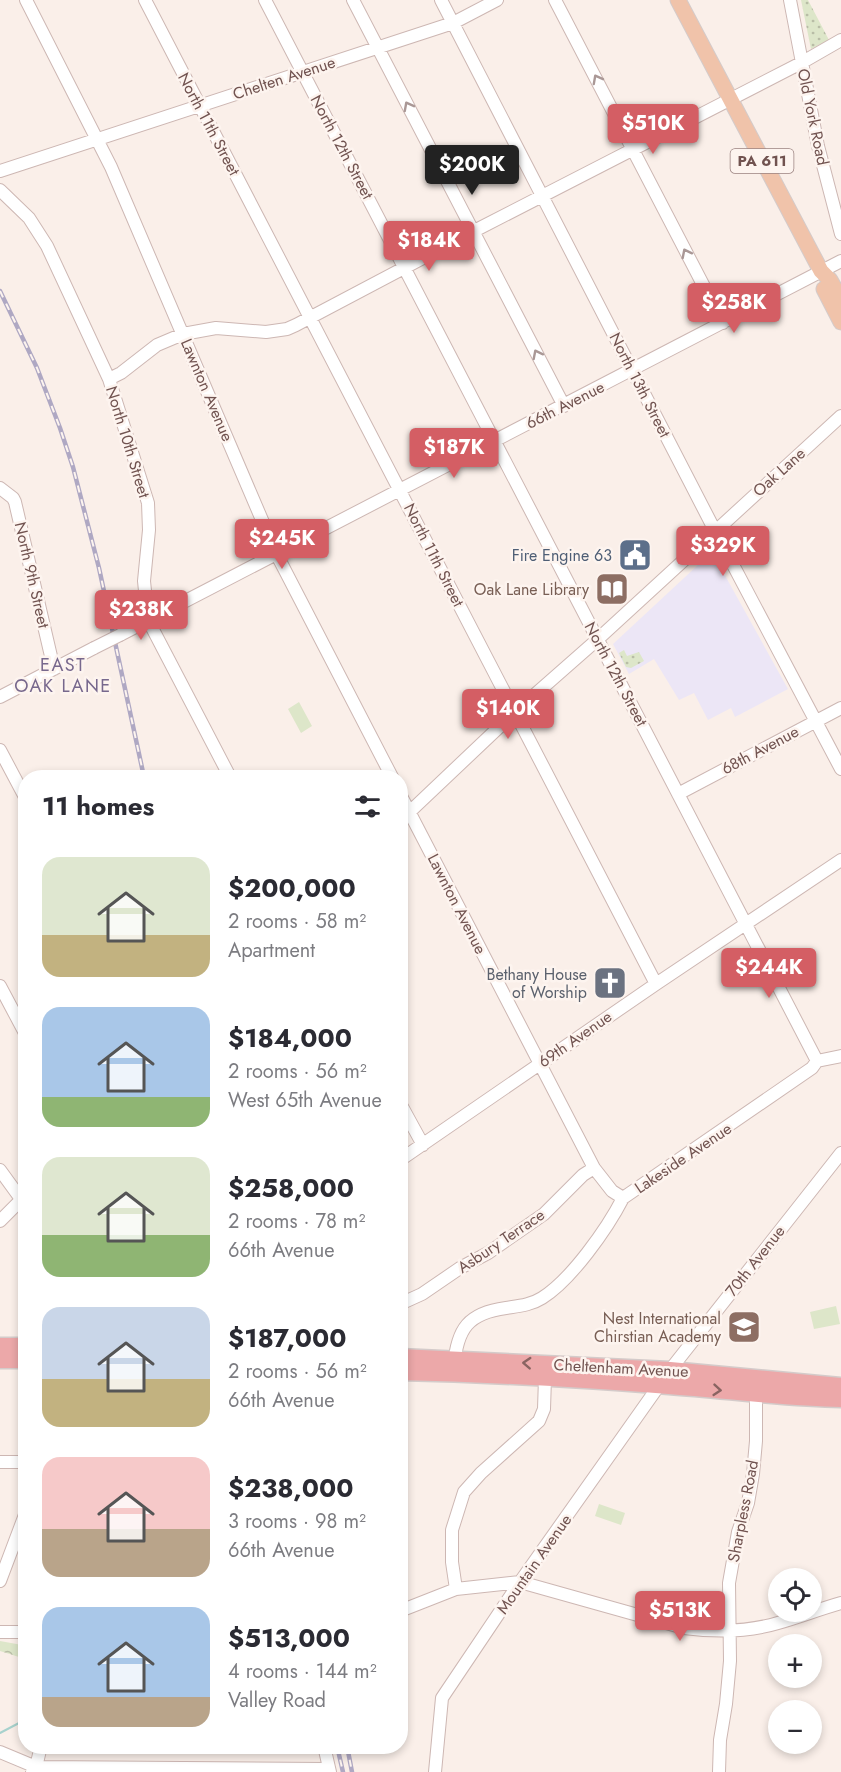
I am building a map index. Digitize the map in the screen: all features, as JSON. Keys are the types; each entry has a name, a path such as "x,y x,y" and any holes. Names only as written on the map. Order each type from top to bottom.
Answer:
{"highway":[{"path":"0,1346 18,1346"},
{"name":"Cheltenham Avenue","path":"408,1358 546,1378 659,1385 841,1401"},
{"path":"0,1360 18,1360"},
{"name":"Cheltenham Avenue","path":"408,1371 454,1366 670,1370 841,1386"},
{"path":"782,1380 841,1378"}],"main road":[{"name":"PA 611","path":"678,0 821,271 830,280 841,300"},
{"name":"PA 611","path":"821,271 822,284 841,322"}],"street":[{"name":"Lawnton Avenue","path":"26,0 98,139 277,555 388,770"},
{"name":"North 11th Street","path":"145,0 656,984"},
{"name":"North 12th Street","path":"265,0 817,1061"},
{"path":"353,0 564,406"},
{"name":"North 13th Street","path":"441,0 841,769"},
{"name":"Chelten Avenue","path":"0,171 453,23 497,0"},
{"path":"555,0 723,323"},
{"name":"Old York Road","path":"790,0 818,146 841,234"},
{"path":"109,379 127,369 157,345 183,334 224,328 266,332 296,325 801,63 841,40"},
{"name":"North 10th Street","path":"0,190 19,207 38,230 109,379 148,503 149,530 144,581 148,620 226,770"},
{"name":"66th Avenue","path":"0,697 841,261"},
{"name":"Oak Lane","path":"408,814 515,712 841,416"},
{"name":"North 9th Street","path":"0,488 14,498 54,669"},
{"name":"68th Avenue","path":"678,794 841,708"},
{"path":"0,750 18,784"},
{"name":"Lawnton Avenue","path":"408,822 594,1168 612,1191 624,1198"},
{"name":"69th Avenue","path":"408,1155 841,860"},
{"path":"0,986 18,1020"},
{"name":"Lakeside Avenue","path":"454,1366 458,1338 472,1320 489,1311 527,1305 541,1299 560,1284 593,1246 624,1198 785,1088 812,1068 817,1061 841,1056"},
{"path":"408,1118 423,1145"},
{"name":"70th Avenue","path":"670,1370 841,1156"},
{"name":"Asbury Terrace","path":"408,1300 460,1268 488,1254 544,1214 583,1175 594,1168"},
{"path":"0,1170 18,1191"},
{"path":"0,1221 18,1202"},
{"name":"Mountain Avenue","path":"435,1772 442,1698 520,1582 670,1370"},
{"path":"456,1589 452,1562 452,1530 464,1492 481,1473 539,1421 544,1409 546,1378"},
{"name":"Sharpless Road","path":"719,1772 720,1740 729,1672 729,1583 738,1532 748,1503 753,1474 756,1393"},
{"path":"0,1462 18,1462"},
{"path":"0,1581 18,1533"},
{"path":"408,1608 456,1589 520,1582 684,1628 712,1631 752,1629 776,1624 841,1603"},
{"path":"0,1632 18,1632"},
{"path":"0,1752 35,1770 329,1771 326,1754"},
{"path":"35,1770 39,1754"}],"shaded area":[{"path":"712,552 788,689 735,717 731,708 708,720 694,693 679,700 654,659 629,674 613,644"}],"green space":[{"path":"801,0 808,0 829,40 811,49"},
{"path":"624,650 627,656 639,652 644,661 631,668 626,667 619,653"},
{"path":"299,702 312,726 301,733 288,709"},
{"path":"836,1306 840,1324 814,1329 810,1312"},
{"path":"599,1504 625,1513 621,1525 595,1516"},
{"path":"0,1641 18,1644 18,1657 0,1651"}],"waterway":[{"path":"0,1733 18,1724"}],"railway":[{"path":"0,291 37,368 73,467 99,568 142,770"},
{"path":"339,1754 343,1772"},
{"path":"349,1754 352,1772"}],"place":[{"name":"Fire Engine 63","path":"635,555"},
{"name":"Oak Lane Library","path":"612,589"},
{"name":"Bethany House of Worship","path":"610,983"},
{"name":"Nest International Chirstian Academy","path":"744,1327"}],"district":[{"name":"EAST OAK LANE","path":"63,675"}]}
